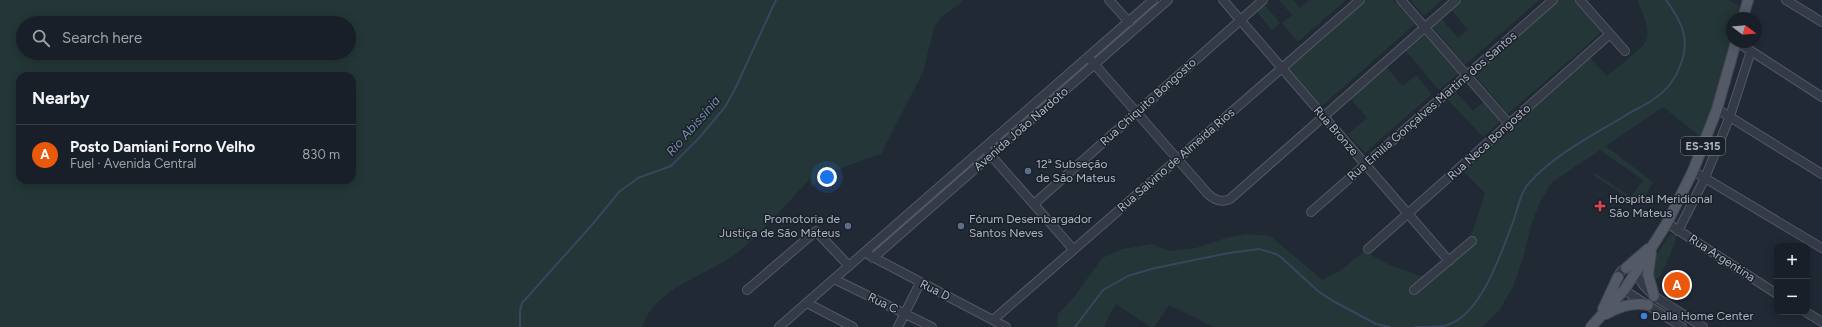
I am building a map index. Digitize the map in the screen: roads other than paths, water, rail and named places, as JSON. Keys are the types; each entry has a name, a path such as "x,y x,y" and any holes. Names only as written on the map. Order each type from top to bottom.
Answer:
{"main road":[{"path":"1745,12 1748,0"},
{"name":"ES-315","path":"1591,327 1624,290 1667,223 1693,171 1717,110 1734,48"},
{"path":"1626,268 1654,244"},
{"path":"1654,244 1649,259 1648,275 1654,296"},
{"path":"1599,318 1618,277"},
{"path":"1599,318 1621,306 1633,304 1648,305"}],"street":[{"path":"1109,0 1129,22"},
{"name":"Avenida João Nardoto","path":"779,327 1153,0"},
{"name":"Avenida João Nardoto","path":"873,258 992,156 1168,0"},
{"name":"Rua Bronze","path":"1223,0 1281,69 1409,213 1449,261"},
{"name":"Rua Chiquito Bongosto","path":"1034,204 1263,0"},
{"name":"Rua Salvino de Almeida Rios","path":"993,320 1360,0"},
{"path":"1401,0 1509,124"},
{"path":"1088,57 1208,194 1219,201 1230,199 1456,0"},
{"name":"Rua Emilia Gonçalves Martins dos Santos","path":"1311,212 1553,0"},
{"path":"1580,0 1625,51"},
{"path":"1786,0 1822,22"},
{"name":"Rua Neca Bongosto","path":"1368,249 1610,34"},
{"path":"1746,48 1822,97"},
{"path":"1678,231 1705,178 1730,116 1751,51"},
{"path":"1717,110 1730,116 1822,174"},
{"path":"985,148 1073,249"},
{"path":"1693,171 1822,248"},
{"name":"Rua Argentina","path":"1667,223 1774,292"},
{"path":"747,290 816,231 849,266"},
{"path":"1414,290 1472,241"},
{"name":"Rua D","path":"864,253 1006,327"},
{"path":"1682,327 1624,290 1618,284 1618,277 1621,271 1626,268 1632,268 1644,286 1654,296 1703,327"},
{"name":"Rua C","path":"834,279 932,327"},
{"path":"898,327 920,283"},
{"path":"807,303 853,327"},
{"path":"1810,314 1822,322"}],"waterway":[{"name":"Rio Abissínia","path":"520,327 520,311 522,303 591,226 619,192 638,178 671,166 699,138 725,107 735,89 776,0"},
{"path":"1416,327 1443,326 1456,321 1468,312 1478,299 1495,267 1523,192 1529,183 1539,173 1561,155 1650,101 1670,85 1676,76 1683,57 1685,39 1680,24 1666,0"},
{"path":"1075,327 1103,290 1128,276 1155,268 1229,253 1259,249 1276,254 1282,258 1319,292 1333,301 1376,324 1390,327"}],"place":[{"name":"12ª Subseção de São Mateus","path":"1028,171"},
{"name":"Hospital Meridional São Mateus","path":"1600,206"},
{"name":"Promotoria de Justiça de São Mateus","path":"848,226"},
{"name":"Fórum Desembargador Santos Neves","path":"961,226"},
{"name":"Posto Damiani Forno Velho","path":"1677,285"},
{"name":"Dalla Home Center","path":"1644,316"}]}
